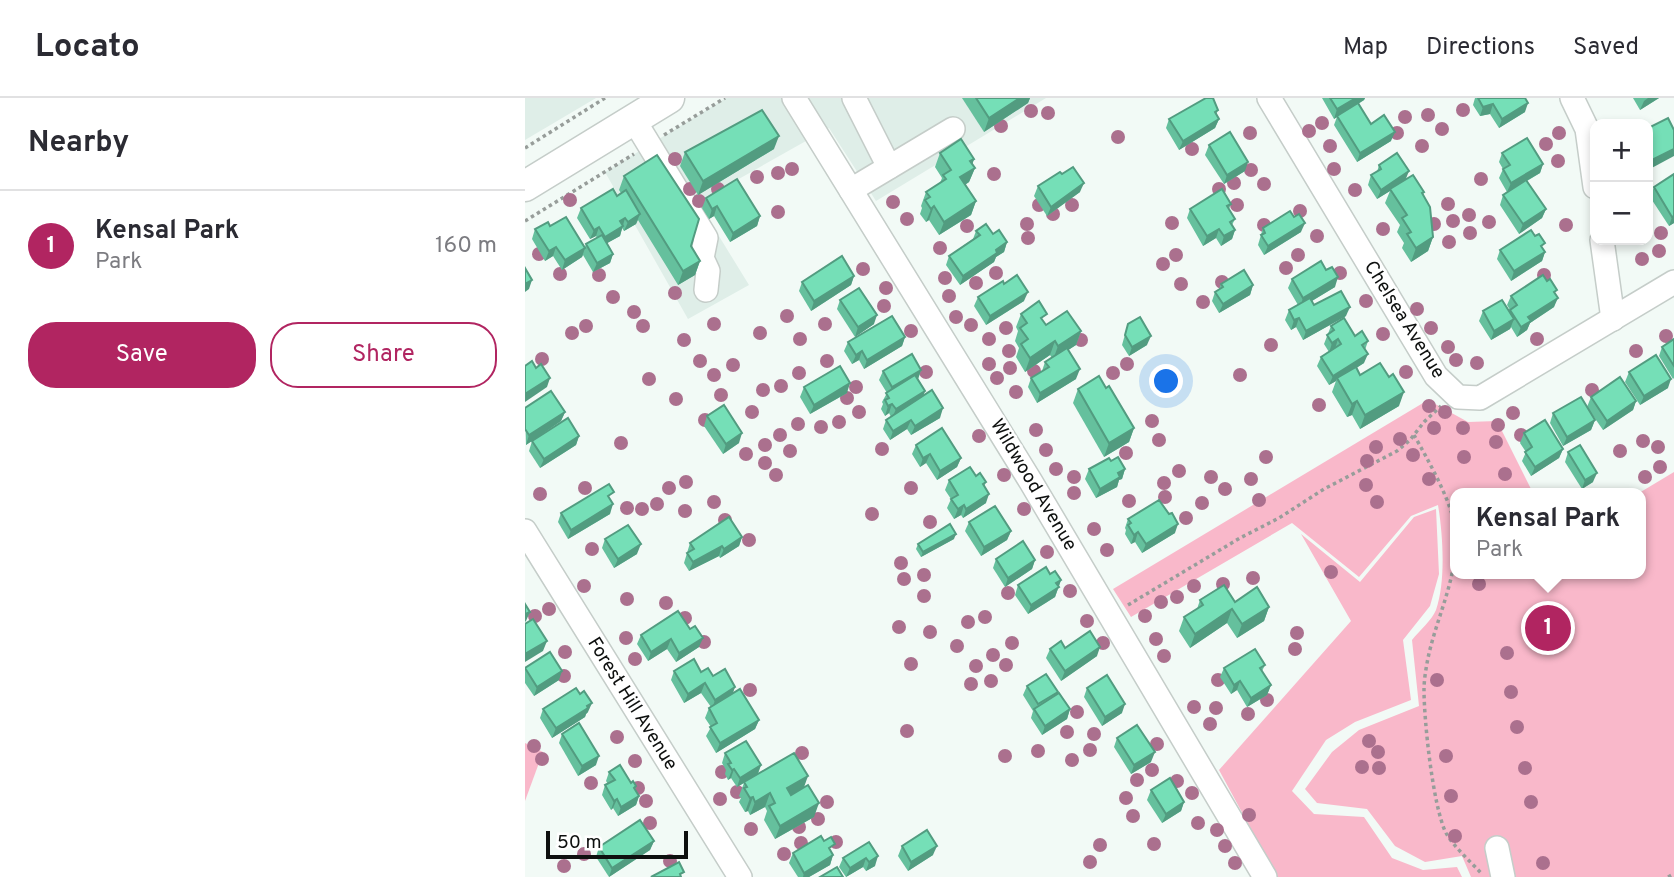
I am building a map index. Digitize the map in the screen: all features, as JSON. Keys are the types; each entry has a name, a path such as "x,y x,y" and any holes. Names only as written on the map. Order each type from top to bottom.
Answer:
{"main road":[{"path":"525,186 641,132 669,98"}],"street":[{"name":"Wildwood Avenue","path":"794,98 1111,615 1265,877"},
{"path":"854,98 889,167"},
{"name":"Chelsea Avenue","path":"1269,98 1436,376 1458,397 1480,398 1674,282"},
{"path":"1572,98 1587,129 1594,182"},
{"path":"851,190 953,130"},
{"path":"641,132 706,238 702,258 708,271 706,290"},
{"path":"1603,245 1613,319"},
{"name":"Forest Hill Avenue","path":"525,531 740,877"},
{"path":"1497,848 1503,877"}],"path":[{"path":"525,148 605,98"},
{"path":"525,221 641,132 725,98"},
{"path":"1111,615 1324,489 1397,451 1454,393"},
{"path":"1414,435 1435,474 1450,513"},
{"path":"1451,579 1445,606 1428,657 1424,688 1430,751 1440,819 1448,836 1484,877"},
{"path":"1668,877 1674,874"}],"shaded area":[{"path":"525,98 596,98 525,140"},
{"path":"726,98 1046,98 876,201 829,128 698,202 749,285 688,319 605,172"},
{"path":"1428,400 1468,422 1497,421 1530,488 1450,488 1450,579 1646,579 1646,489 1674,472 1674,877 1471,877 1462,856 1425,862 1395,846 1367,809 1317,803 1305,789 1332,752 1359,730 1419,706 1412,640 1434,614 1439,598 1443,558 1438,505 1411,516 1359,577 1292,523 1131,617 1113,589"},
{"path":"1436,509 1439,574 1430,606 1403,640 1411,700 1355,722 1326,740 1292,791 1314,814 1364,817 1392,858 1423,870 1457,867 1462,877 1277,877 1219,770 1351,621 1301,534 1360,582 1414,517"},
{"path":"525,743 543,752 525,801"}],"building":[{"path":"976,98 1020,98 989,118"},
{"path":"1206,98 1213,98 1219,119 1183,141 1169,119"},
{"path":"1330,98 1356,98 1337,109"},
{"path":"1478,98 1525,98 1528,103 1502,119 1493,104 1483,107"},
{"path":"1358,103 1371,124 1384,115 1395,132 1360,153 1337,116"},
{"path":"762,110 779,136 703,181 685,152"},
{"path":"1668,118 1674,130 1674,149 1653,160 1653,126"},
{"path":"1230,132 1248,162 1227,175 1209,145"},
{"path":"1527,138 1543,164 1511,183 1503,169 1510,165 1502,153"},
{"path":"961,139 974,159 970,161 975,168 960,177 976,201 944,222 934,206 931,209 925,200 930,197 926,192 946,179 943,175 951,170 940,153"},
{"path":"1397,153 1409,171 1381,190 1371,175 1381,169 1379,165"},
{"path":"657,155 699,219 691,246 700,261 683,271 624,176"},
{"path":"1073,167 1084,183 1051,207 1038,186"},
{"path":"1674,174 1674,216 1672,217 1654,187"},
{"path":"1413,175 1430,207 1433,237 1416,248 1407,234 1411,232 1402,218 1407,215 1390,189"},
{"path":"737,179 760,216 733,233 717,206 712,209 706,198"},
{"path":"1526,180 1546,209 1523,224 1503,195"},
{"path":"613,189 617,196 626,190 640,214 628,222 625,218 620,221 623,226 605,237 599,227 594,230 581,208"},
{"path":"1222,189 1231,204 1227,206 1235,219 1230,222 1235,230 1224,236 1219,229 1207,236 1190,209"},
{"path":"1290,211 1294,217 1299,214 1305,223 1268,246 1261,235 1265,233 1263,228"},
{"path":"566,217 585,248 565,260 556,247 549,251 535,229 548,222 550,226"},
{"path":"986,224 993,234 999,230 1007,242 996,250 997,253 963,276 949,256 980,235 976,231"},
{"path":"1531,230 1535,236 1539,234 1545,243 1541,246 1545,252 1514,271 1500,250"},
{"path":"602,235 613,254 597,263 586,244"},
{"path":"842,256 854,276 814,301 802,282"},
{"path":"1321,261 1326,270 1332,267 1338,277 1303,298 1292,279"},
{"path":"525,268 532,280 525,284"},
{"path":"1244,270 1253,285 1223,304 1215,292 1223,287 1221,284"},
{"path":"1017,275 1028,292 990,316 978,297"},
{"path":"1543,275 1547,281 1550,279 1557,290 1554,292 1558,298 1528,317 1531,321 1521,327 1510,310 1517,305 1511,296"},
{"path":"859,288 877,315 858,327 840,300"},
{"path":"1341,291 1350,307 1306,331 1299,318 1294,320 1289,310 1310,298 1314,305"},
{"path":"1502,300 1514,319 1494,331 1483,311"},
{"path":"1039,301 1047,314 1041,318 1046,325 1067,311 1081,331 1058,346 1055,341 1030,358 1021,344 1028,339 1020,328 1027,323 1021,314"},
{"path":"892,316 905,337 867,360 862,351 856,355 848,342"},
{"path":"1140,317 1151,336 1132,347 1125,335 1128,324"},
{"path":"1344,318 1355,336 1362,331 1368,341 1362,345 1368,354 1333,376 1321,357 1341,344 1338,339 1332,343 1327,335 1334,330 1331,326"},
{"path":"1674,339 1674,366 1662,347"},
{"path":"1067,348 1080,369 1040,393 1031,378 1049,367 1045,362"},
{"path":"912,354 921,370 892,387 883,371"},
{"path":"1656,355 1671,379 1644,396 1629,372"},
{"path":"532,361 536,368 541,364 550,378 525,394 525,366"},
{"path":"1380,363 1389,377 1393,374 1404,392 1365,415 1357,401 1352,404 1337,378 1356,367 1360,375"},
{"path":"840,366 850,383 814,405 804,387"},
{"path":"915,375 925,391 896,409 892,404 888,406 885,400 889,398 886,393"},
{"path":"1099,376 1106,388 1109,386 1134,428 1109,443 1078,389"},
{"path":"1620,377 1636,401 1607,421 1591,397"},
{"path":"932,390 943,408 915,426 911,420 893,431 886,420"},
{"path":"551,391 565,412 529,435 525,429 525,408"},
{"path":"1581,397 1595,420 1567,437 1553,413"},
{"path":"724,405 742,433 726,444 707,416"},
{"path":"568,418 579,436 544,459 532,441"},
{"path":"1545,420 1563,449 1535,467 1525,452 1532,447 1524,433"},
{"path":"942,428 961,458 940,471 930,454 923,458 916,445"},
{"path":"1580,445 1597,473 1585,480 1568,452"},
{"path":"1118,457 1125,469 1118,473 1120,477 1100,489 1089,469 1109,458 1111,461"},
{"path":"970,467 976,476 980,473 989,494 966,509 964,505 958,509 951,499 958,495 949,480"},
{"path":"609,484 614,492 608,496 613,504 571,530 561,513"},
{"path":"1159,500 1169,514 1172,513 1178,524 1146,544 1138,532 1134,535 1128,525 1131,523 1128,519"},
{"path":"995,506 1011,531 984,547 969,522"},
{"path":"729,517 742,537 724,549 722,546 693,562 687,553 694,549 690,543"},
{"path":"950,524 956,534 923,552 918,544"},
{"path":"628,525 641,544 618,559 605,539"},
{"path":"1023,541 1035,560 1008,578 996,559"},
{"path":"1046,567 1050,574 1055,571 1061,580 1056,583 1059,587 1031,605 1018,585"},
{"path":"1224,585 1235,602 1257,587 1269,607 1242,624 1232,609 1195,634 1184,617 1203,605 1200,600"},
{"path":"678,611 690,629 695,626 703,638 679,653 671,639 651,652 641,635"},
{"path":"533,619 547,641 525,654 525,624"},
{"path":"1090,631 1100,647 1065,671 1050,649 1061,641 1065,648"},
{"path":"1255,649 1265,665 1260,668 1271,685 1251,698 1240,681 1234,685 1224,668"},
{"path":"550,652 562,671 537,687 525,668"},
{"path":"694,659 701,672 708,668 713,676 725,669 735,687 715,700 705,683 688,694 674,671"},
{"path":"1046,674 1058,692 1038,704 1027,686"},
{"path":"1107,675 1125,704 1105,717 1087,688"},
{"path":"576,688 580,694 584,691 592,703 556,728 543,709"},
{"path":"740,689 759,720 720,743 710,727 717,723 709,708"},
{"path":"1059,693 1070,709 1045,726 1034,709"},
{"path":"579,723 599,756 582,766 562,734"},
{"path":"1137,725 1155,752 1134,765 1117,738"},
{"path":"746,741 761,765 740,778 728,764 731,763 725,753"},
{"path":"794,753 808,776 787,788 791,795 808,785 819,803 780,826 769,806 775,803 770,793 755,802 744,788 747,787 744,782"},
{"path":"620,765 631,783 633,781 639,796 621,807 617,799 614,801 605,785 615,780 609,772"},
{"path":"1170,778 1184,802 1166,814 1151,790"},
{"path":"640,820 654,841 612,868 599,847"},
{"path":"927,830 937,846 911,862 902,846"},
{"path":"821,836 824,841 831,837 835,844 829,848 833,855 804,873 793,853"},
{"path":"869,842 878,856 869,862 866,858 850,868 843,858"},
{"path":"679,862 684,872 680,874 681,877 651,877"},
{"path":"837,867 843,877 820,877"}],"place":[{"name":"Kensal Park","path":"1548,628"}]}
